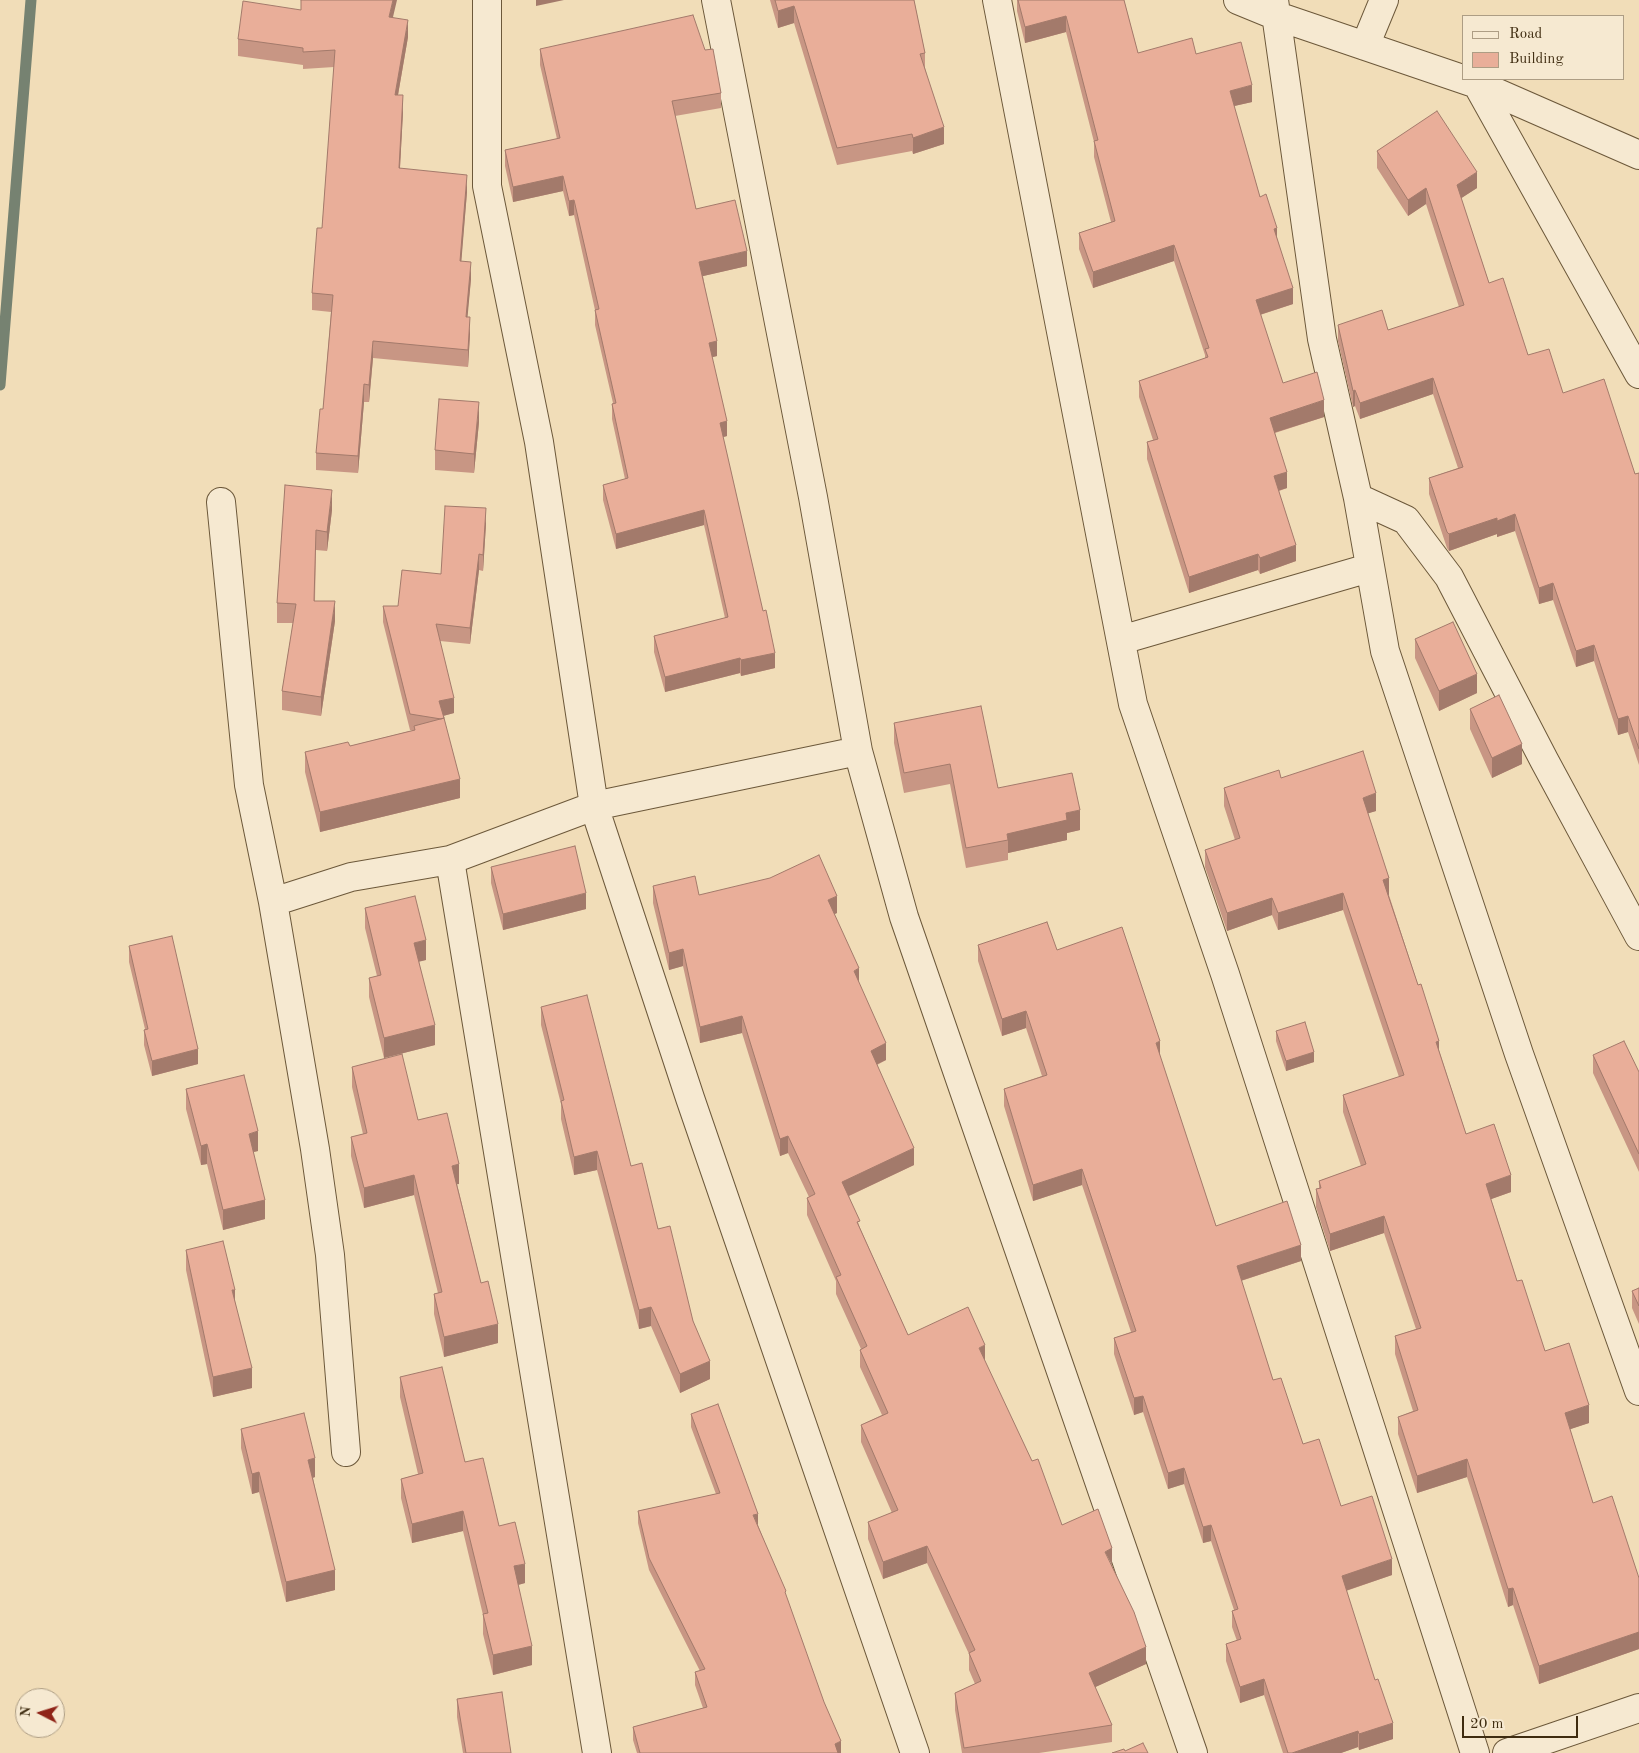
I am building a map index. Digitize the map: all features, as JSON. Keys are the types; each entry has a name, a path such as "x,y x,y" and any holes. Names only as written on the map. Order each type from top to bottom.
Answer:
{"street":[{"path":"487,0 487,186 539,442 594,806 690,1098 915,1753"},
{"path":"716,0 813,497 858,751 904,917 1193,1753"},
{"path":"997,0 1133,704 1225,974 1476,1753"},
{"path":"1238,0 1275,8 1364,46 1462,79"},
{"path":"1364,46 1384,0"},
{"path":"1275,8 1322,339 1358,498 1385,651 1519,1054 1639,1391"},
{"path":"1465,80 1639,155"},
{"path":"1477,84 1639,374"},
{"path":"1358,498 1406,520 1449,577 1544,760 1639,936"},
{"path":"221,502 249,785 273,902 315,1149 330,1255 346,1452"},
{"path":"1121,640 1369,568"},
{"path":"273,902 350,877 450,860 594,806 858,751"},
{"path":"450,860 597,1753"},
{"path":"1507,1753 1639,1708"}],"building":[{"path":"301,0 393,0 389,17 408,20 395,95 403,95 399,168 467,175 460,261 471,262 466,317 470,317 468,350 373,341 369,385 364,384 358,456 316,453 320,409 323,409 333,295 312,293 317,228 322,228 335,50 303,52 303,48 238,39 243,1 301,10"},
{"path":"775,0 914,0 925,53 920,54 944,127 913,138 912,134 837,148 794,6 778,11"},
{"path":"1018,0 1124,0 1138,53 1192,38 1196,54 1241,42 1252,85 1230,91 1260,197 1266,194 1277,228 1274,229 1293,288 1256,300 1283,383 1317,372 1324,400 1270,418 1287,472 1274,476 1296,545 1260,558 1258,554 1189,577 1147,442 1158,439 1139,381 1208,357 1205,349 1209,348 1174,245 1093,272 1079,233 1115,221 1094,141 1098,140 1066,16 1025,27"},
{"path":"693,15 705,50 713,49 721,93 672,101 696,209 735,200 747,251 699,262 717,341 709,343 727,421 720,423 763,611 766,610 775,653 741,660 740,658 665,677 654,636 728,617 704,510 616,534 603,485 628,478 612,404 616,403 595,310 599,309 574,200 569,201 563,176 513,187 505,150 560,138 540,49"},
{"path":"1437,111 1477,172 1457,185 1489,283 1503,278 1528,355 1549,349 1563,393 1604,379 1635,474 1639,473 1639,749 1628,716 1618,719 1594,645 1576,651 1553,583 1539,588 1515,514 1449,534 1447,532 1429,478 1463,467 1433,378 1360,403 1355,390 1353,391 1338,325 1382,310 1388,330 1464,305 1426,188 1408,200 1377,151"},
{"path":"439,399 479,402 474,454 435,450"},
{"path":"285,485 332,490 327,532 316,530 314,601 335,601 321,697 282,691 296,604 277,603"},
{"path":"445,506 486,508 483,555 479,554 470,628 436,624 454,698 439,701 444,718 441,719 410,714 383,606 398,606 402,570 441,574"},
{"path":"1453,622 1477,674 1439,691 1415,639"},
{"path":"1499,695 1522,744 1492,758 1470,709"},
{"path":"981,706 998,788 1072,773 1080,810 1066,813 1067,820 1007,834 1008,840 966,848 950,764 904,773 894,723"},
{"path":"444,718 460,779 320,812 305,752 348,742 350,746 415,730 414,726"},
{"path":"1363,751 1376,793 1363,798 1389,878 1383,880 1418,985 1421,984 1439,1041 1436,1042 1466,1134 1494,1124 1511,1175 1486,1184 1517,1281 1522,1280 1545,1351 1569,1343 1589,1405 1565,1413 1593,1503 1612,1496 1639,1578 1639,1632 1539,1666 1513,1588 1508,1589 1467,1459 1417,1476 1398,1417 1418,1410 1395,1336 1421,1328 1384,1216 1330,1234 1316,1189 1321,1188 1319,1181 1366,1164 1343,1095 1404,1075 1343,893 1278,913 1272,898 1227,913 1205,850 1240,838 1224,788 1279,770 1281,778"},
{"path":"575,846 586,893 503,914 491,867"},
{"path":"819,855 837,896 828,900 859,968 854,971 886,1043 871,1051 914,1148 842,1182 860,1221 857,1222 908,1335 968,1307 985,1345 979,1348 1032,1461 1038,1459 1062,1525 1098,1509 1112,1548 1105,1552 1134,1612 1146,1647 1089,1673 1112,1725 964,1748 955,1693 981,1681 969,1653 975,1650 927,1546 883,1562 868,1522 898,1510 861,1425 888,1413 860,1350 867,1346 836,1277 841,1275 807,1198 815,1194 788,1136 780,1139 742,1016 700,1027 683,949 669,953 653,886 695,876 699,895 770,878"},
{"path":"415,896 426,940 414,943 435,1025 384,1038 369,978 381,975 365,908"},
{"path":"1047,922 1057,950 1122,927 1160,1041 1156,1043 1216,1226 1287,1201 1301,1245 1237,1266 1273,1380 1281,1378 1303,1444 1319,1439 1341,1506 1372,1496 1392,1559 1342,1576 1375,1680 1378,1679 1393,1723 1359,1734 1358,1731 1288,1753 1264,1679 1240,1687 1226,1644 1241,1639 1232,1611 1238,1609 1211,1525 1203,1527 1184,1468 1168,1473 1143,1396 1134,1398 1114,1338 1136,1331 1082,1169 1033,1185 1004,1089 1047,1075 1026,1011 1002,1019 978,945"},
{"path":"172,936 198,1049 152,1061 144,1030 148,1029 129,946"},
{"path":"587,995 631,1166 642,1163 658,1229 670,1226 693,1321 710,1361 680,1374 651,1307 639,1310 597,1151 574,1157 561,1101 564,1100 541,1007"},
{"path":"1305,1022 1314,1052 1286,1061 1276,1031"},
{"path":"1624,1041 1639,1072 1639,1154 1593,1055"},
{"path":"402,1054 418,1120 447,1113 459,1164 452,1166 481,1283 488,1281 498,1324 444,1337 434,1294 442,1292 414,1175 364,1188 351,1137 367,1133 352,1067"},
{"path":"244,1075 258,1131 249,1134 265,1200 223,1210 207,1144 201,1146 186,1089"},
{"path":"223,1241 235,1290 232,1290 252,1368 213,1377 186,1250"},
{"path":"1639,1288 1639,1306 1632,1291"},
{"path":"442,1367 465,1462 483,1458 499,1526 515,1522 525,1564 514,1566 532,1646 493,1655 483,1614 488,1613 463,1511 412,1524 401,1479 423,1473 400,1377"},
{"path":"718,1404 758,1514 753,1515 786,1591 824,1702 841,1741 835,1744 838,1753 640,1753 633,1727 707,1707 695,1672 705,1669 649,1558 638,1511 720,1493 691,1414"},
{"path":"304,1413 315,1458 308,1460 335,1570 286,1582 259,1472 252,1474 241,1429"},
{"path":"502,1692 511,1753 466,1753 457,1699"},
{"path":"1143,1743 1148,1753 1112,1753 1124,1749 1125,1751"}],"waterway":[{"path":"0,385 31,0"}]}
